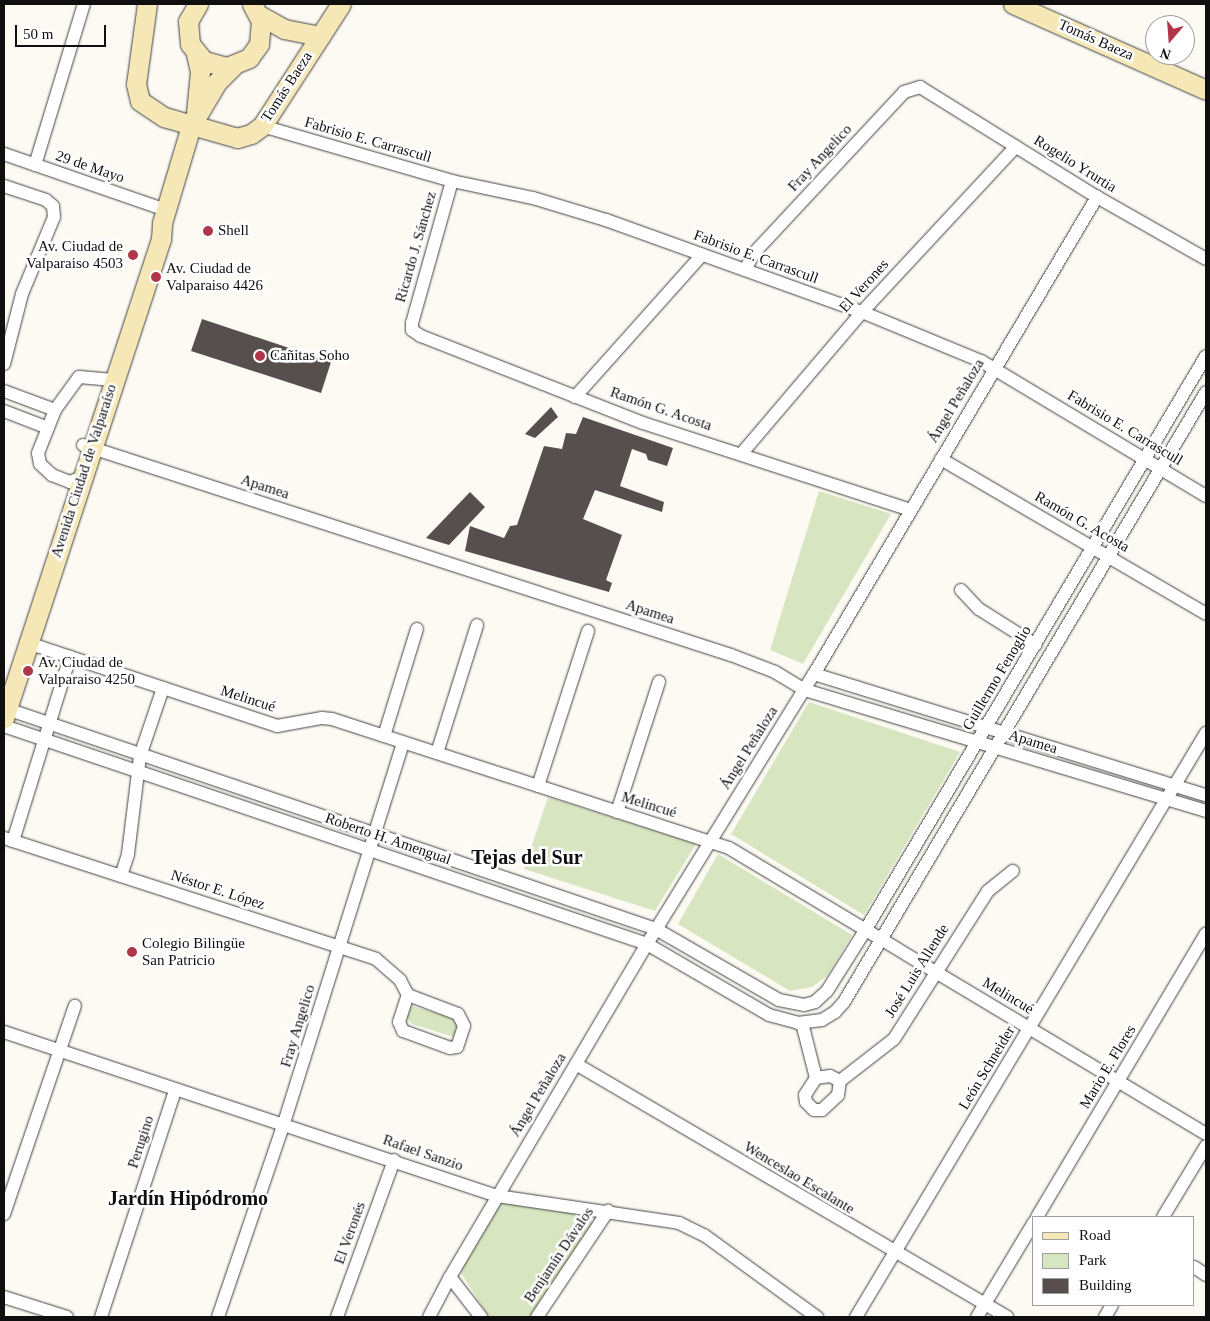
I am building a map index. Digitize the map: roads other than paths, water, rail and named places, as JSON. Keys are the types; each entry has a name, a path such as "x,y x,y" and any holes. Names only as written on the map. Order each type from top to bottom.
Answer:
{"main road":[{"name":"Tomás Baeza","path":"147,4 137,94 140,101 153,112 194,120 236,138 251,134 262,126 341,4"},
{"path":"181,4 187,32 196,54 200,72 194,120"},
{"path":"187,32 190,15 198,4"},
{"name":"Tomás Baeza","path":"1013,4 1206,90"},
{"path":"256,8 275,26 320,36"},
{"path":"256,8 262,27 260,44"},
{"path":"194,120 217,82 233,66 249,58 260,44 272,34 296,32"},
{"path":"196,54 210,64 233,66"},
{"name":"Avenida Ciudad de Valparaíso","path":"4,682 76,479 109,379 152,236 164,217 194,120"},
{"name":"Avenida Ciudad de Valparaíso","path":"4,715 28,643 76,479"}],"street":[{"path":"35,165 84,4"},
{"name":"Fray Angelico","path":"745,270 754,253 904,92 920,87 930,91"},
{"name":"Rogelio Yrurtia","path":"930,91 1097,197 1206,259"},
{"name":"Fabrisio E. Carrascull","path":"262,126 452,181 533,198 862,312 995,369 1206,496"},
{"name":"El Verones","path":"742,453 862,312 1016,146"},
{"name":"29 de Mayo","path":"4,154 164,217"},
{"name":"Ricardo J. Sánchez","path":"412,322 452,181"},
{"path":"4,186 46,200 53,206 54,217 22,294 4,364"},
{"name":"Ángel Peñaloza","path":"429,1317 450,1277 647,944 805,690 1097,197"},
{"path":"575,397 702,255"},
{"name":"Ramón G. Acosta","path":"412,322 412,330 421,336 643,423 742,453 910,510"},
{"name":"Guillermo Fenoglio","path":"804,1005 815,1002 827,991 866,929 1206,356"},
{"path":"76,479 52,475 40,464 38,453 55,410 79,377 109,379"},
{"path":"4,391 55,410"},
{"path":"840,1081 830,1076 816,1078 806,1023 835,1012 882,939 1206,392"},
{"path":"4,411 48,428"},
{"name":"Apamea","path":"87,446 731,655 775,672 805,690 1206,811"},
{"name":"Ramón G. Acosta","path":"941,459 1206,614"},
{"path":"961,590 979,609 1036,645"},
{"path":"437,753 477,626"},
{"path":"384,736 417,629"},
{"path":"538,786 588,631"},
{"name":"Melincué","path":"28,643 278,726 322,718 403,742 710,841 743,855 1206,1134"},
{"path":"8,840 44,739 70,657"},
{"name":"Apamea","path":"814,674 1206,795"},
{"path":"616,812 659,682"},
{"path":"120,876 128,854 140,772 140,756 163,688"},
{"name":"Roberto H. Amengual","path":"4,715 49,724 656,929 779,1000 804,1005"},
{"name":"Roberto H. Amengual","path":"4,715 44,739 647,944 769,1015 806,1023"},
{"name":"León Schneider","path":"856,1317 1206,733"},
{"name":"Fray Angelico","path":"218,1317 284,1126 403,742"},
{"name":"Néstor E. López","path":"8,840 339,946 385,966 408,994 458,1014 464,1026 457,1047 450,1048 402,1031 399,1022 408,994"},
{"name":"José Luis Allende","path":"816,1078 805,1095 806,1102 814,1110 822,1110 833,1102 840,1081 894,1039 988,892 1013,871"},
{"name":"Mario E. Flores","path":"1038,1216 1206,934"},
{"path":"4,1214 62,1052 75,1006"},
{"name":"Rafael Sanzio","path":"4,1032 175,1091 394,1160 498,1196 679,1223 690,1228 817,1317"},
{"name":"Wenceslao Escalante","path":"576,1064 894,1254 1007,1317"},
{"name":"Perugino","path":"101,1317 175,1091"},
{"path":"1164,1216 1206,1146"},
{"name":"El Veronés","path":"337,1317 394,1160"},
{"name":"Benjamín Dávalos","path":"537,1317 608,1211"},
{"path":"977,1317 1032,1225"},
{"path":"1195,1268 1206,1274"},
{"path":"450,1277 481,1317"},
{"path":"4,1297 67,1317"},
{"path":"1105,1317 1111,1306"}],"place":[{"name":"Shell","path":"208,231"},
{"name":"Av. Ciudad de Valparaiso 4503","path":"133,255"},
{"name":"Av. Ciudad de Valparaiso 4426","path":"156,277"},
{"name":"Cañitas Soho","path":"260,356"},
{"name":"Av. Ciudad de Valparaiso 4250","path":"28,671"},
{"name":"Colegio Bilingüe San Patricio","path":"132,952"}],"district":[{"name":"Tejas del Sur","path":"527,857"},
{"name":"Jardín Hipódromo","path":"188,1198"}]}
